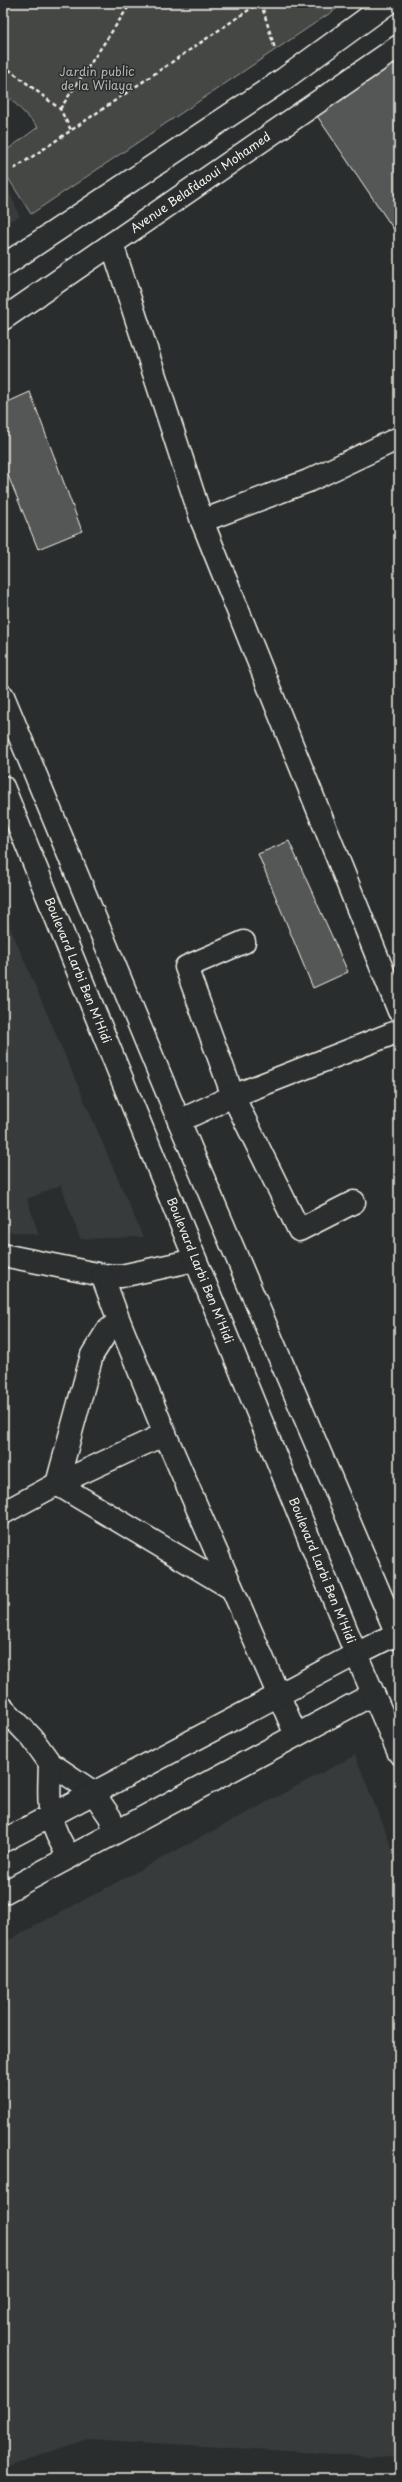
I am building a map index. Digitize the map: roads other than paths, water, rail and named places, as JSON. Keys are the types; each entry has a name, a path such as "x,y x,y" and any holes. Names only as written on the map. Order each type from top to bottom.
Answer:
{"street":[{"path":"3,266 284,79 388,3"},
{"name":"Avenue Belafdaoui Mohamed","path":"3,319 399,46"},
{"path":"112,244 202,521 399,1011"},
{"path":"202,521 308,480 399,438"},
{"path":"3,696 179,1121 398,1637 356,1654 277,1694 3,1841"},
{"name":"Boulevard Larbi Ben M'Hidi","path":"3,787 356,1654 399,1753"},
{"path":"244,942 186,967 233,1096 299,1230 354,1202"},
{"path":"179,1121 233,1096 399,1031"},
{"path":"3,1255 102,1275 121,1276 195,1260"},
{"path":"102,1275 165,1434 296,1735"},
{"path":"57,1484 92,1355 107,1331 119,1321"},
{"path":"3,1513 57,1484 165,1434"},
{"path":"57,1484 231,1588"},
{"path":"3,1893 373,1694"},
{"path":"3,1708 32,1738 50,1763 93,1792 110,1817 115,1832"},
{"path":"50,1763 49,1816 54,1830 70,1857"}],"park label":[{"name":"Jardin public de la Wilaya","path":"97,79"}]}
